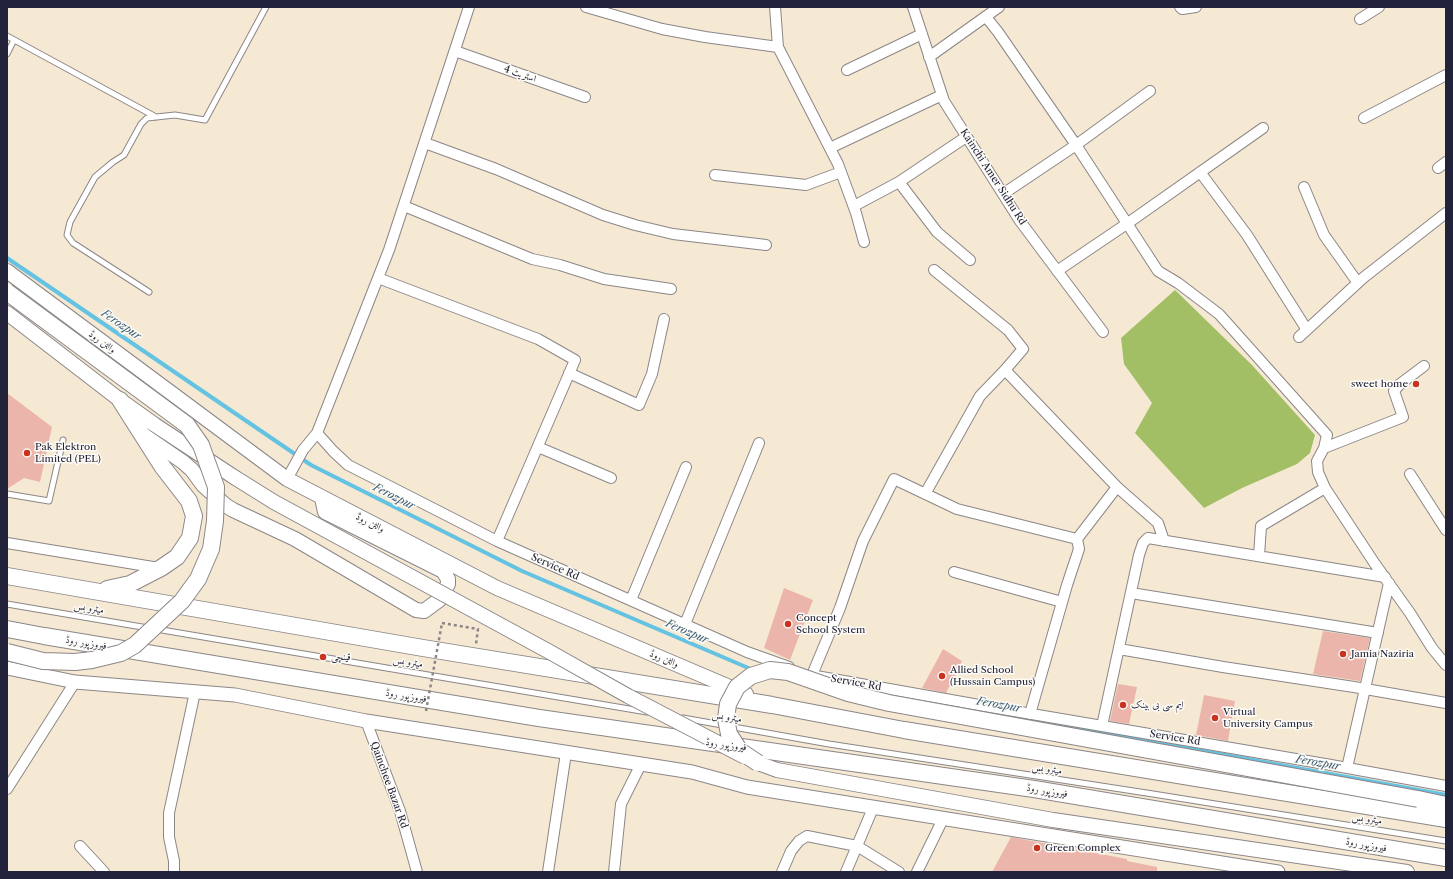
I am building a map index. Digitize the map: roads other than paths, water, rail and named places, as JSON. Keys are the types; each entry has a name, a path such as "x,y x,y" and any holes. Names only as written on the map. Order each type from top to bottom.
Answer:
{"main road":[{"name":"والٹن روڈ","path":"7,272 287,479 497,588 772,706"},
{"path":"7,292 187,425 201,445 216,487 215,521 211,549 198,579 182,601 135,645 121,653 92,660 75,662 43,661 7,652"},
{"path":"7,313 155,426 274,502 548,650 628,696 758,763 777,770 1053,820 1407,872"},
{"path":"100,591 130,584 161,568 177,557 190,538 194,516 189,501 162,466 120,400"},
{"path":"142,434 183,462 192,470 203,485 225,506 294,539 416,610 424,611 439,600 448,584 448,579 443,572 325,512 322,498"},
{"path":"7,576 423,648 772,706 904,730 1446,819"},
{"name":"فیروزپور روڈ","path":"7,629 532,717 1034,788 1446,858"},
{"path":"758,763 740,751 729,734 726,719 728,704 737,687 751,676 770,670 788,672 848,693 889,703 1446,805"}],"street":[{"path":"287,479 303,450 317,432 378,278 404,206 469,7"},
{"path":"586,7 669,30 705,38 778,47"},
{"path":"775,7 778,47 841,172 854,206 864,242"},
{"name":"Kainchi Amer Sidhu Rd","path":"913,7 944,101 1020,221 1103,332"},
{"path":"929,57 999,7"},
{"path":"1180,7 1182,9 1196,7"},
{"path":"1360,19 1379,7"},
{"path":"986,17 1076,145 1158,271 1178,283 1219,314 1328,435 1324,448 1317,460 1318,472 1325,488 1432,648 1444,660"},
{"path":"847,70 922,34"},
{"name":"اسٹریٹ 4","path":"455,51 585,97"},
{"path":"1364,118 1446,75"},
{"path":"1003,194 1076,145 1150,91"},
{"path":"830,148 942,95"},
{"path":"1057,271 1128,223 1262,128"},
{"path":"854,206 899,182 966,137"},
{"path":"424,143 496,169 604,215 635,225 673,234 766,245"},
{"path":"715,175 806,185 841,172"},
{"path":"1200,172 1247,235 1307,330"},
{"path":"899,182 937,232 970,260"},
{"path":"1304,187 1324,235 1358,283"},
{"path":"404,206 532,259 560,265 604,279 671,289"},
{"path":"1299,337 1358,283 1446,213"},
{"path":"924,494 980,396 1006,370 1023,349 1008,330 934,270"},
{"path":"378,278 538,338 575,360 497,541"},
{"path":"570,373 639,405 652,374 664,318"},
{"path":"1324,448 1403,416 1394,391 1400,384 1424,366"},
{"path":"1006,370 1117,487 1158,523 1164,541"},
{"name":"Service Rd","path":"317,432 333,451 348,465 497,541 747,652 812,675 1446,786"},
{"path":"685,624 759,443"},
{"path":"538,447 611,478"},
{"path":"631,600 686,466"},
{"path":"1410,474 1446,530"},
{"path":"812,675 840,608 863,541 894,479 957,509 1077,539"},
{"path":"1030,714 1062,602 1079,549 1077,539 1117,487"},
{"path":"1259,556 1261,526 1325,488"},
{"path":"1102,726 1143,543 1148,538 1259,556 1387,580"},
{"path":"7,543 161,568"},
{"path":"954,572 1062,602"},
{"path":"1347,768 1378,633 1387,580"},
{"path":"1131,593 1378,633"},
{"path":"1119,649 1446,703"},
{"path":"7,668 75,682 235,696 366,721 692,772 747,787 1278,872"},
{"path":"7,789 75,682"},
{"path":"174,872 174,861 169,837 169,813 195,692"},
{"name":"Qainchee Bazar Rd","path":"366,721 400,810 417,872"},
{"path":"548,872 566,753"},
{"path":"614,872 621,804 641,764"},
{"path":"846,872 873,808"},
{"path":"917,872 943,819"},
{"path":"782,872 791,851 799,841 808,836 857,846 899,872"},
{"path":"80,846 104,872"}],"lane":[{"path":"148,292 73,243 67,235 70,222 94,177 112,162 124,155 141,124 147,118 175,115 205,120 266,7"},
{"path":"7,36 156,117"},
{"path":"7,54 14,40"},
{"path":"7,494 49,501 63,440"},
{"name":"میٹرو بس","path":"7,604 829,744 1446,841"}],"waterway":[{"name":"Ferozpur","path":"7,258 311,465 522,571 753,670"},
{"name":"Ferozpur","path":"878,692 1446,795"}],"place":[{"name":"sweet home","path":"1416,384"},
{"name":"Pak Elektron Limited (PEL)","path":"27,453"},
{"name":"Concept School System","path":"788,624"},
{"name":"Jamia Naziria","path":"1343,654"},
{"name":"قینچی","path":"323,657"},
{"name":"Allied School (Hussain Campus)","path":"942,676"},
{"name":"ایم سی بی بینک","path":"1123,705"},
{"name":"Virtual University Campus","path":"1215,718"},
{"name":"Green Complex","path":"1037,848"}]}
